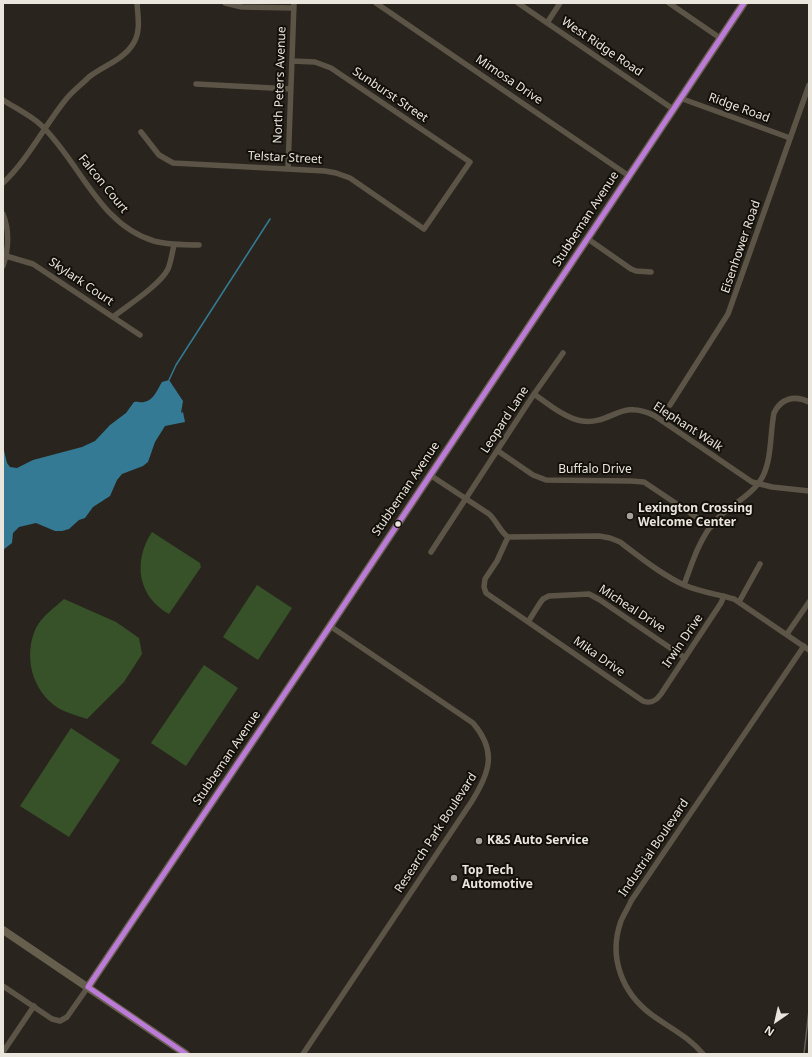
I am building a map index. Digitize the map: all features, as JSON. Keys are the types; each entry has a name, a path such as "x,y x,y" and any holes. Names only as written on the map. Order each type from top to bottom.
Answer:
{"street":[{"path":"3,183 26,158 59,109 75,90 91,76 132,46 138,32 137,3"},
{"path":"225,3 242,7 294,6"},
{"name":"Mimosa Drive","path":"376,3 629,176"},
{"name":"West Ridge Road","path":"518,3 673,109"},
{"path":"547,23 560,3"},
{"path":"669,3 720,38"},
{"name":"Stubbeman Avenue","path":"88,987 744,3"},
{"name":"North Peters Avenue","path":"288,168 294,6"},
{"name":"Sunburst Street","path":"292,61 315,62 331,68 470,162 424,229"},
{"path":"196,84 291,89"},
{"name":"Eisenhower Road","path":"670,405 728,314 809,85"},
{"name":"Ridge Road","path":"680,98 790,138"},
{"name":"Falcon Court","path":"3,100 41,125 106,209 117,220 138,235 155,241 174,245 199,245"},
{"name":"Telstar Street","path":"141,132 159,155 173,163 288,168 325,171 345,176 424,229"},
{"path":"3,214 8,231 8,244 3,266"},
{"path":"588,239 631,269 636,271 651,272"},
{"path":"113,317 155,285 165,275 170,263 174,245"},
{"name":"Skylark Court","path":"6,256 33,264 140,335"},
{"name":"Leopard Lane","path":"431,552 534,394 563,353"},
{"name":"Elephant Walk","path":"534,394 567,416 581,421 595,421 627,410 644,411 660,419 757,484 809,491"},
{"path":"684,585 694,557 711,527 722,515 746,496 757,484 766,468 772,421 776,409 782,402 789,399 800,399 809,402"},
{"name":"Buffalo Drive","path":"498,451 533,475 546,480 644,482 711,527"},
{"path":"430,475 494,518 503,533 508,537 599,536 610,538 620,542 671,578 684,585 700,591 724,596 739,602 807,648"},
{"name":"Mika Drive","path":"508,537 497,561 485,579 484,587 489,596 643,701 651,703 658,698"},
{"path":"739,602 760,564"},
{"name":"Micheal Drive","path":"528,622 540,603 547,597 554,595 589,594 685,658"},
{"name":"Irwin Drive","path":"658,698 721,603 724,596"},
{"path":"787,634 809,602"},
{"name":"Research Park Boulevard","path":"304,1054 483,784 489,763 488,752 484,739 472,723 359,644 330,626"},
{"name":"Industrial Boulevard","path":"703,1054 688,1039 646,1010 632,996 624,982 616,951 619,928 624,914 635,896 807,648"},
{"path":"3,930 186,1054"},
{"path":"3,986 52,1019 60,1021 69,1014 88,987"},
{"path":"3,1052 34,1006"}],"green space":[{"path":"152,532 200,563 201,567 169,614 150,598 141,577 142,555"},
{"path":"257,585 292,608 258,660 223,637"},
{"path":"64,599 116,622 139,638 142,654 124,682 87,719 61,710 49,701 36,683 32,672 30,650 36,628 45,616"},
{"path":"204,665 238,688 186,766 151,743"},
{"path":"71,728 120,760 69,837 20,806"}],"water":[{"path":"169,380 183,401 181,413 183,412 185,422 165,426 155,442 148,462 143,466 122,474 117,480 110,496 93,507 85,518 79,520 69,529 55,531 36,523 19,527 13,533 12,543 3,550 3,446 7,463 10,467 17,468 33,460 82,447 95,441 110,425 126,413 134,402 147,401 155,394 162,382"}],"waterway":[{"path":"169,380 176,365 270,219"}],"railway":[{"path":"804,1054 809,1010"}],"transit line":[{"path":"186,1054 88,987 744,3"}],"place":[{"name":"Lexington Crossing Welcome Center","path":"630,516"},
{"name":"K&S Auto Service","path":"479,841"},
{"name":"Top Tech Automotive","path":"454,878"}]}
